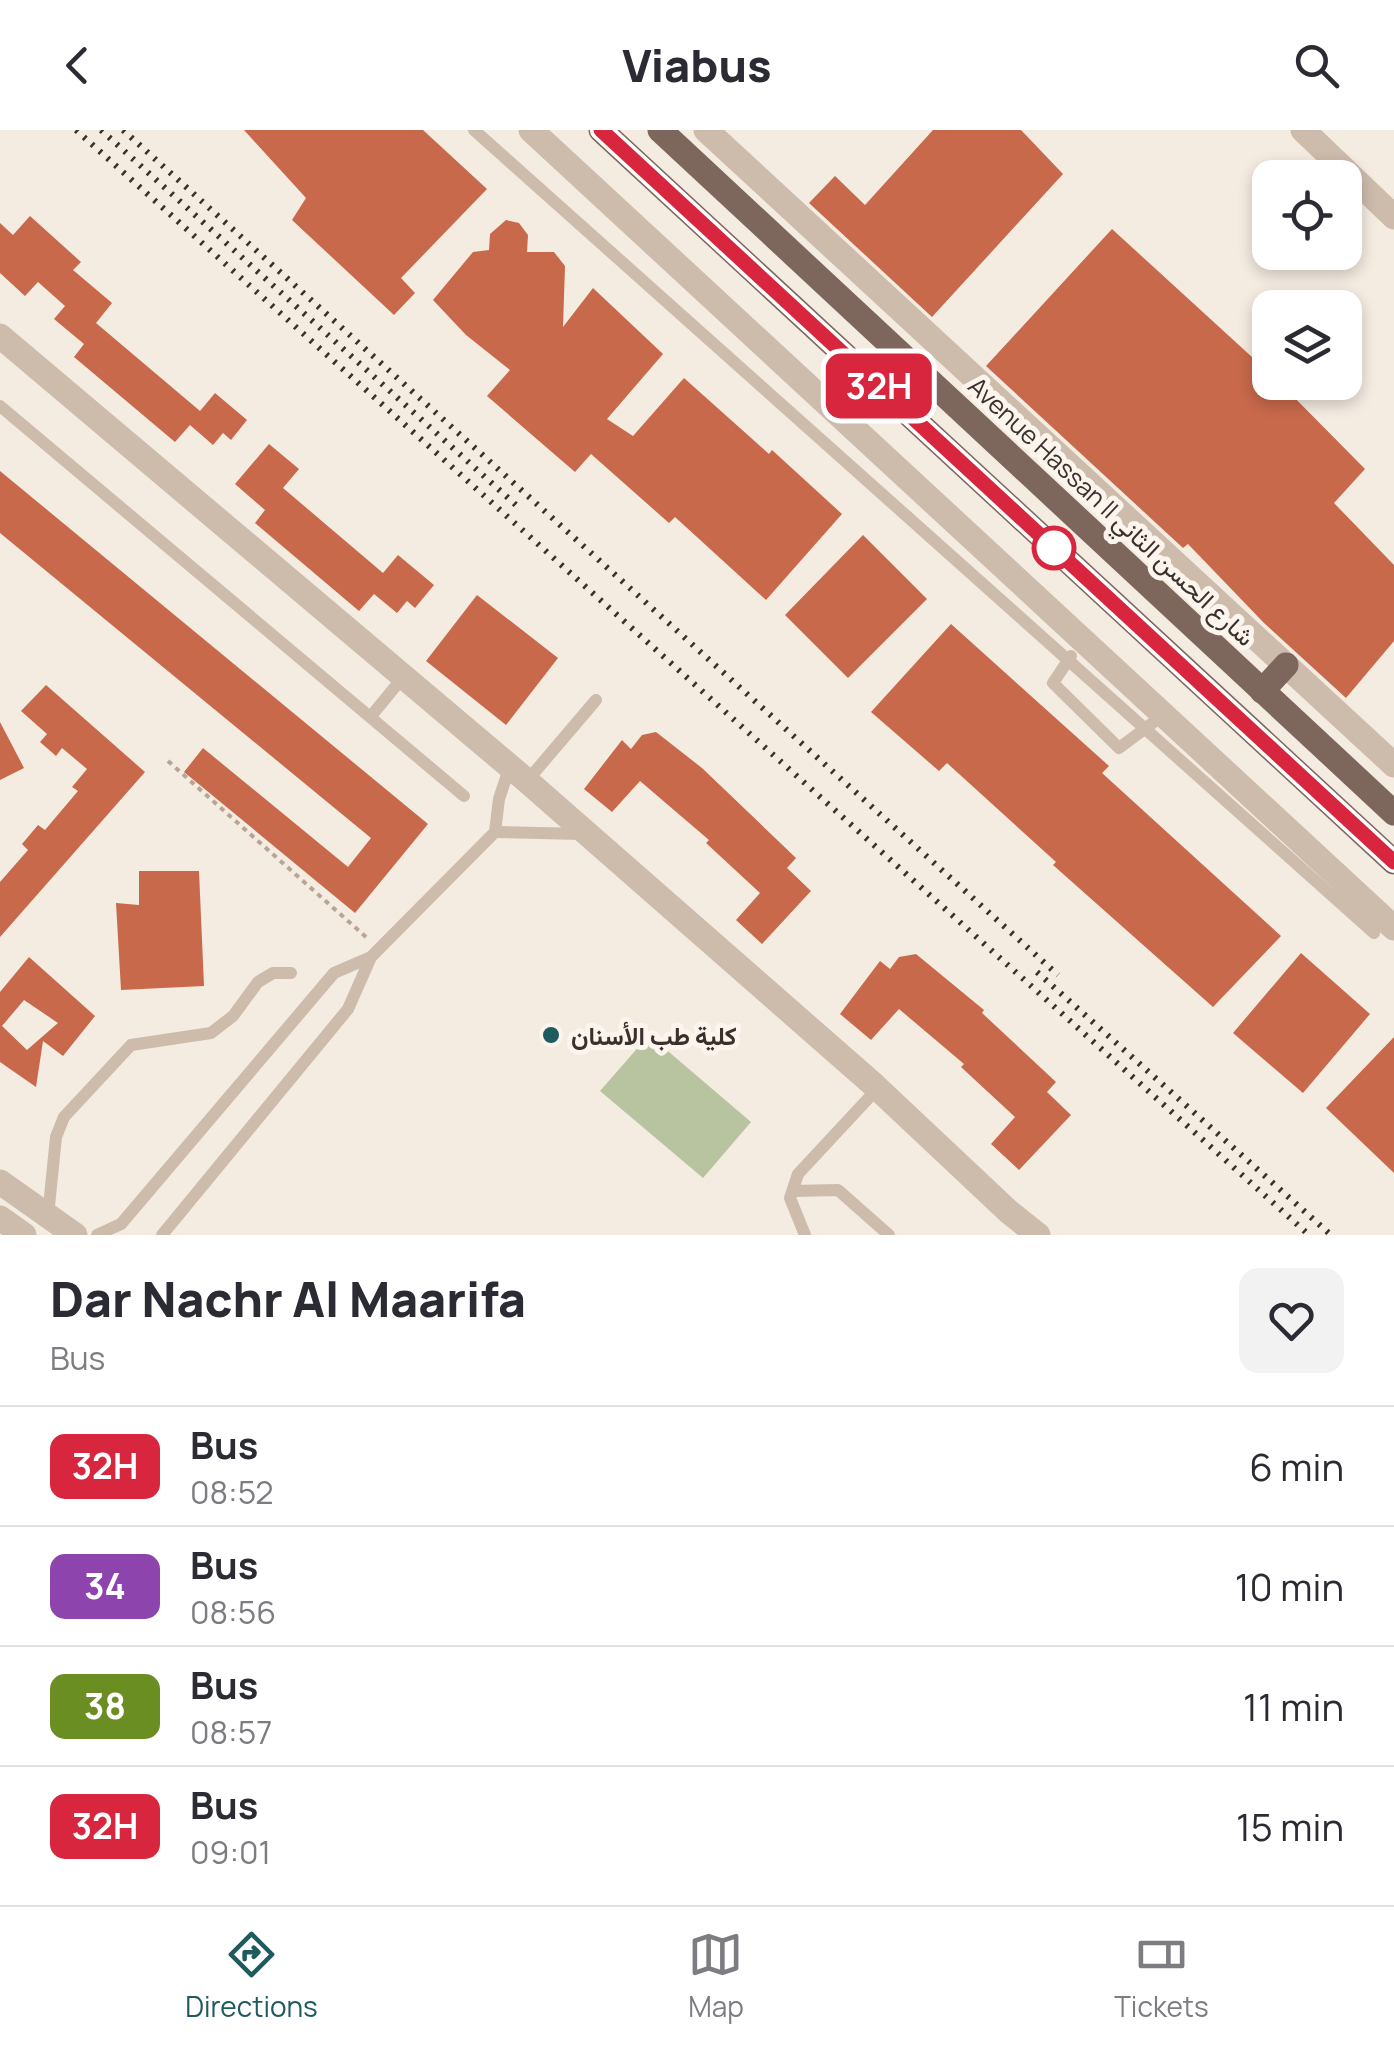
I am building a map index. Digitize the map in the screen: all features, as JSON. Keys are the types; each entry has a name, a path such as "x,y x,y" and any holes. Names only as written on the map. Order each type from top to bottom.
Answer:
{"main road":[{"path":"601,130 1394,862"},
{"name":"Avenue Hassan II شارع الحسن الثاني","path":"660,130 1394,812"},
{"path":"1262,691 1286,666"}],"street":[{"path":"532,130 1075,651 1384,930"},
{"path":"706,130 1394,766"},
{"path":"1303,130 1394,217"},
{"path":"0,336 519,774 878,1088 1038,1235"},
{"path":"0,1182 75,1235"},
{"path":"1008,1211 1021,1235"},
{"path":"0,1218 24,1235"}],"lane":[{"path":"474,130 1075,651 1053,683 1119,748 1154,722"},
{"path":"0,406 464,796"},
{"path":"372,716 404,676"},
{"path":"98,1235 121,1224 334,973 375,952 495,832 498,798 596,700"},
{"path":"495,832 588,834"},
{"path":"162,1235 348,1009 375,952"},
{"path":"48,1216 56,1138 64,1117 131,1046 211,1033 234,1016 258,982 272,973 291,973"},
{"path":"804,1235 790,1198 798,1174 878,1088"},
{"path":"793,1191 838,1190 889,1235"}],"path":[{"path":"168,761 375,952"}],"green space":[{"path":"649,1035 751,1122 703,1178 600,1091"}],"building":[{"path":"244,130 423,130 487,189 401,278 415,293 394,315 292,220 306,198"},
{"path":"933,130 1021,130 1063,174 932,317 809,203 835,176 865,205"},
{"path":"30,216 81,262 73,270 112,303 96,323 200,411 215,393 247,420 231,440 223,433 213,445 190,425 175,442 74,357 84,344 54,319 65,306 38,282 25,296 0,273 0,223 13,235"},
{"path":"506,220 519,223 528,235 527,252 554,252 565,266 563,327 593,288 663,354 607,419 633,436 684,378 842,514 766,600 675,517 669,523 591,454 575,472 487,396 510,370 466,335 433,300 473,252 489,250 490,234"},
{"path":"1112,229 1252,357 1252,400 1297,400 1365,469 1334,503 1394,565 1394,641 1346,698 1264,623 1188,544 1183,548 986,366"},
{"path":"269,444 299,469 283,488 383,573 398,555 434,585 415,608 407,601 397,613 374,594 359,611 255,523 265,510 235,484"},
{"path":"0,471 428,824 355,913 184,772 203,748 348,867 371,838 0,533"},
{"path":"863,535 927,599 848,678 785,615"},
{"path":"477,595 558,658 506,725 426,661"},
{"path":"951,624 1109,766 1102,773 1281,936 1213,1007 1053,865 1056,862 947,763 939,771 871,712"},
{"path":"46,685 145,772 0,937 0,882 28,850 22,844 38,825 45,830 78,791 72,787 87,769 62,748 56,756 40,742 47,734 21,711"},
{"path":"0,722 24,768 0,780"},
{"path":"656,732 702,768 796,858 787,868 811,891 762,944 736,920 760,893 706,843 709,840 640,781 612,812 584,789 622,740 631,749 642,735"},
{"path":"139,871 199,871 204,986 121,990 116,903 139,905"},
{"path":"1301,953 1370,1014 1303,1093 1233,1033"},
{"path":"916,954 984,1010 982,1013 1056,1082 1047,1092 1071,1115 1019,1170 991,1144 1015,1117 961,1067 964,1064 899,1009 871,1040 840,1014 880,961 890,969 899,957"},
{"path":"29,957 95,1016 63,1056 43,1041 36,1087 0,1062 0,992","holes":["24,1000 58,1023 27,1050 2,1026"]},
{"path":"1394,1037 1394,1173 1326,1108"}],"railway":[{"path":"76,130 1309,1235"},
{"path":"101,130 516,505"},
{"path":"123,130 1058,975"},
{"path":"1037,972 1331,1235"}],"bus line":[{"name":"32H","path":"601,130 1394,862"}],"place":[{"name":"كلية طب الأسنان","path":"551,1035"}]}
